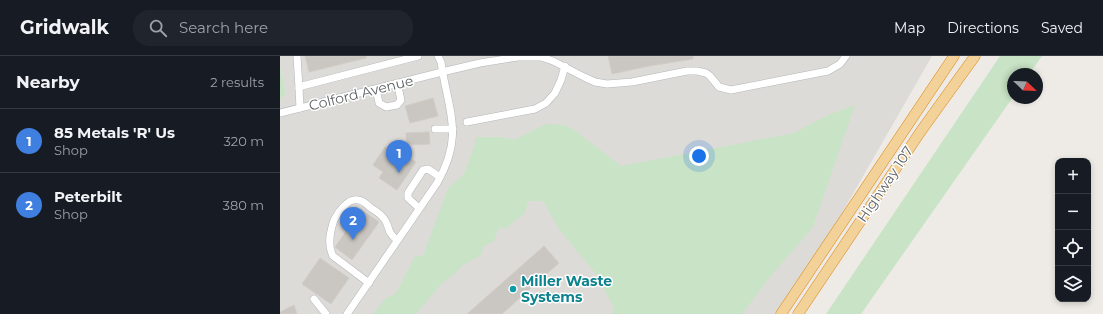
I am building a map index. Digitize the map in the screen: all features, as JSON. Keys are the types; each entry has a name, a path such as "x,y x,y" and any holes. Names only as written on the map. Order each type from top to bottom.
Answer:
{"highway":[{"name":"Highway 107","path":"781,314 954,56"},
{"name":"Highway 107","path":"798,314 921,131 975,56"}],"street":[{"path":"297,56 300,108"},
{"path":"299,88 418,56"},
{"path":"347,314 419,208 447,163 452,147 453,129 438,56"},
{"name":"Colford Avenue","path":"280,113 480,63 518,57 542,58 565,66 589,79 607,84 632,82 686,70 696,71 706,73 719,87 731,90 828,71 840,64 846,56"},
{"path":"467,122 535,109 546,103 555,93 565,66"},
{"path":"376,89 379,103 386,107 397,105 400,100 397,83"},
{"path":"435,129 453,129"},
{"path":"419,208 408,198 408,193 423,170 428,169 440,176"},
{"path":"369,283 333,256 330,250 329,242 334,222 339,211 353,200 360,200 380,214 385,221 389,234 397,240"},
{"path":"314,299 326,314"}],"shaded area":[{"path":"280,56 932,56 784,314 280,314 280,100 286,93 280,66"}],"green space":[{"path":"1000,56 1042,56 1033,68 1007,68 1008,104 861,314 826,314"},
{"path":"280,66 286,93 280,100"},
{"path":"855,105 813,227 769,278 742,314 612,314 614,308 596,274 559,229 543,201 528,201 525,213 505,229 498,228 495,240 483,247 481,255 460,267 457,272 441,284 416,314 373,314 385,299 396,293 415,256 423,256 448,188 464,174 475,144 475,137 502,137 514,140 546,124 564,125 573,129 621,166 794,133 828,115"}],"building":[{"path":"305,56 366,56 366,58 309,72"},
{"path":"608,56 693,56 693,59 612,74"},
{"path":"433,98 438,116 410,123 405,106"},
{"path":"429,132 430,144 406,145 406,133"},
{"path":"385,147 396,154 399,150 416,162 397,190 379,178 383,172 373,165"},
{"path":"356,206 379,222 352,260 335,247 347,230 351,233 357,225 347,218"},
{"name":"Miller Waste Systems","path":"544,246 559,263 502,314 467,314"},
{"path":"320,258 349,278 331,304 302,284"},
{"path":"294,305 297,314 280,314 280,312"}],"place":[{"name":"85 Metals 'R' Us","path":"399,173"},
{"name":"Peterbilt","path":"353,240"},
{"name":"Miller Waste Systems","path":"513,289"}]}
